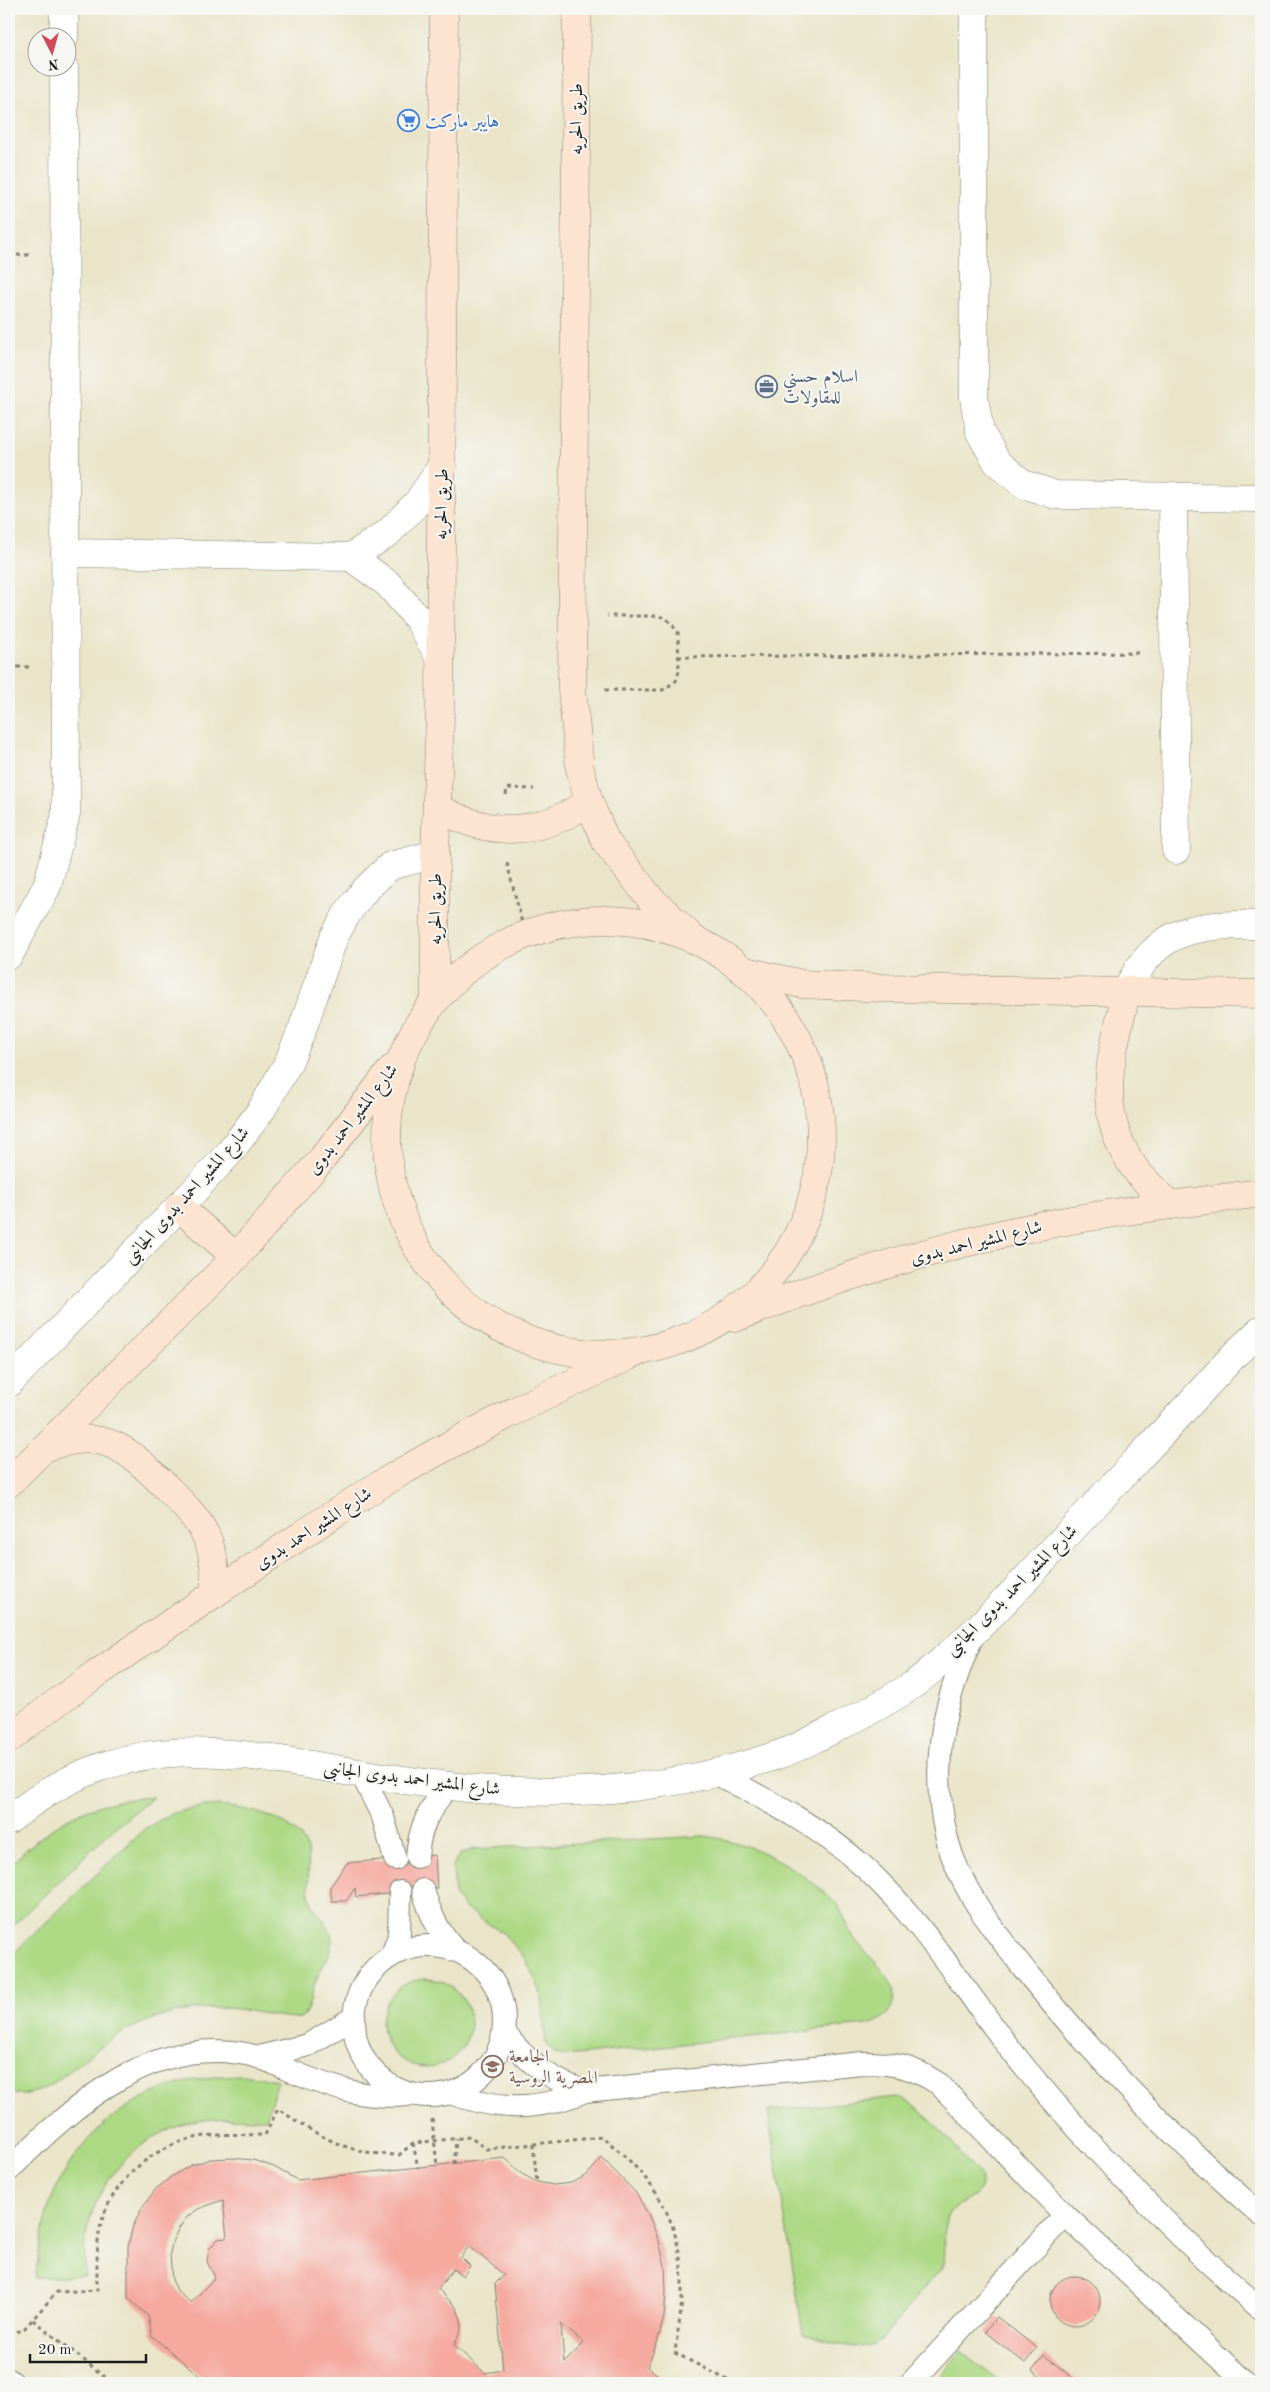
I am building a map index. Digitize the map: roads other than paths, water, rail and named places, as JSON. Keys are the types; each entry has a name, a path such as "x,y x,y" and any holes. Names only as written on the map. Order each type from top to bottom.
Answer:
{"street":[{"path":"64,9 64,28"},
{"name":"طريق الحريه","path":"435,1000 435,854 442,466 444,9"},
{"name":"طريق الحريه","path":"577,9 572,690 580,769 589,802 606,842 650,898 694,939"},
{"path":"974,9 974,398 980,432 997,462 1023,484 1056,495 1261,498"},
{"path":"9,955 47,886 66,814 64,78"},
{"path":"64,553 351,557 388,533 418,502 442,466"},
{"path":"1173,496 1176,850"},
{"path":"351,557 388,584 418,619 440,658"},
{"path":"437,807 458,820 481,827 505,830 528,828 549,823 570,814 589,802"},
{"name":"شارع المشير احمد بدوى الجانبى","path":"9,1382 230,1152 262,1109 288,1063 302,1030 334,937 348,912 365,890 390,866 435,854"},
{"path":"610,920 653,925 694,939 745,971 782,1011 807,1058 820,1109 821,1163 808,1215 782,1262 746,1302 701,1332 639,1352 588,1354 530,1341 491,1323 450,1292 418,1252 397,1206 386,1156 388,1105 402,1056 435,1000 461,973 492,951 525,935 567,923 610,920"},
{"path":"1170,1205 1131,1164 1118,1141 1110,1115 1108,1089 1110,1063 1128,990 1136,972 1148,956 1163,943 1180,933 1199,926 1220,924 1261,925"},
{"path":"745,971 802,984 964,990 1128,990 1261,994"},
{"name":"شارع المشير احمد بدوى","path":"9,1483 236,1257 322,1159 402,1056"},
{"name":"شارع المشير احمد بدوى","path":"701,1332 853,1274 932,1251 1037,1227 1170,1205 1261,1193"},
{"path":"179,1207 236,1257"},
{"name":"شارع المشير احمد بدوى الجانبى","path":"9,1820 35,1798 101,1766 137,1757 173,1752 210,1751 247,1755 449,1786 494,1790 583,1790 664,1783 717,1774 787,1752 853,1720 916,1682 975,1632 1234,1355 1261,1330"},
{"name":"شارع المشير احمد بدوى","path":"9,1739 117,1660 294,1539 361,1497 462,1438 550,1393 639,1352"},
{"path":"44,1448 62,1442 91,1440 119,1447 136,1457 194,1515 203,1530 214,1561 214,1594"}],"lane":[{"path":"975,1632 957,1671 947,1704 939,1754 940,1797 948,1839 962,1879 997,1935 1055,2008 1111,2071 1183,2144 1261,2215"},
{"path":"361,1773 406,1858 418,1840 425,1818 438,1798 449,1786"},
{"path":"717,1774 790,1812 828,1838 864,1867 896,1900 925,1935 1025,2067 1076,2126 1154,2208 1261,2309"},
{"path":"423,1890 435,1922 444,1938 455,1950"},
{"path":"392,1955 399,1936 400,1892"},
{"path":"434,1945 455,1950 473,1959 499,1991 505,2011 504,2032 498,2052 486,2071 463,2088 430,2097 410,2094 391,2086 374,2074 362,2058 355,2038 352,2018 356,1999 364,1981 376,1966 392,1955 412,1947 434,1945"},
{"path":"259,2058 308,2045 352,2018"},
{"path":"504,2032 526,2059 539,2070 553,2079 585,2091"},
{"path":"9,2170 98,2091 139,2067 186,2054 235,2053 259,2058 316,2081 347,2091 386,2097 410,2094"},
{"path":"450,2093 494,2106 517,2108 548,2104 585,2091 862,2063 903,2065 922,2072 939,2084 1065,2216 1246,2383"},
{"path":"911,2383 1065,2216"},
{"path":"9,2380 13,2383"}],"place":[{"name":"هايبر ماركت","path":"409,121"},
{"name":"اسلام حسني للمقاولات","path":"767,386"},
{"name":"الجامعة المصرية الروسية","path":"493,2066"}]}
